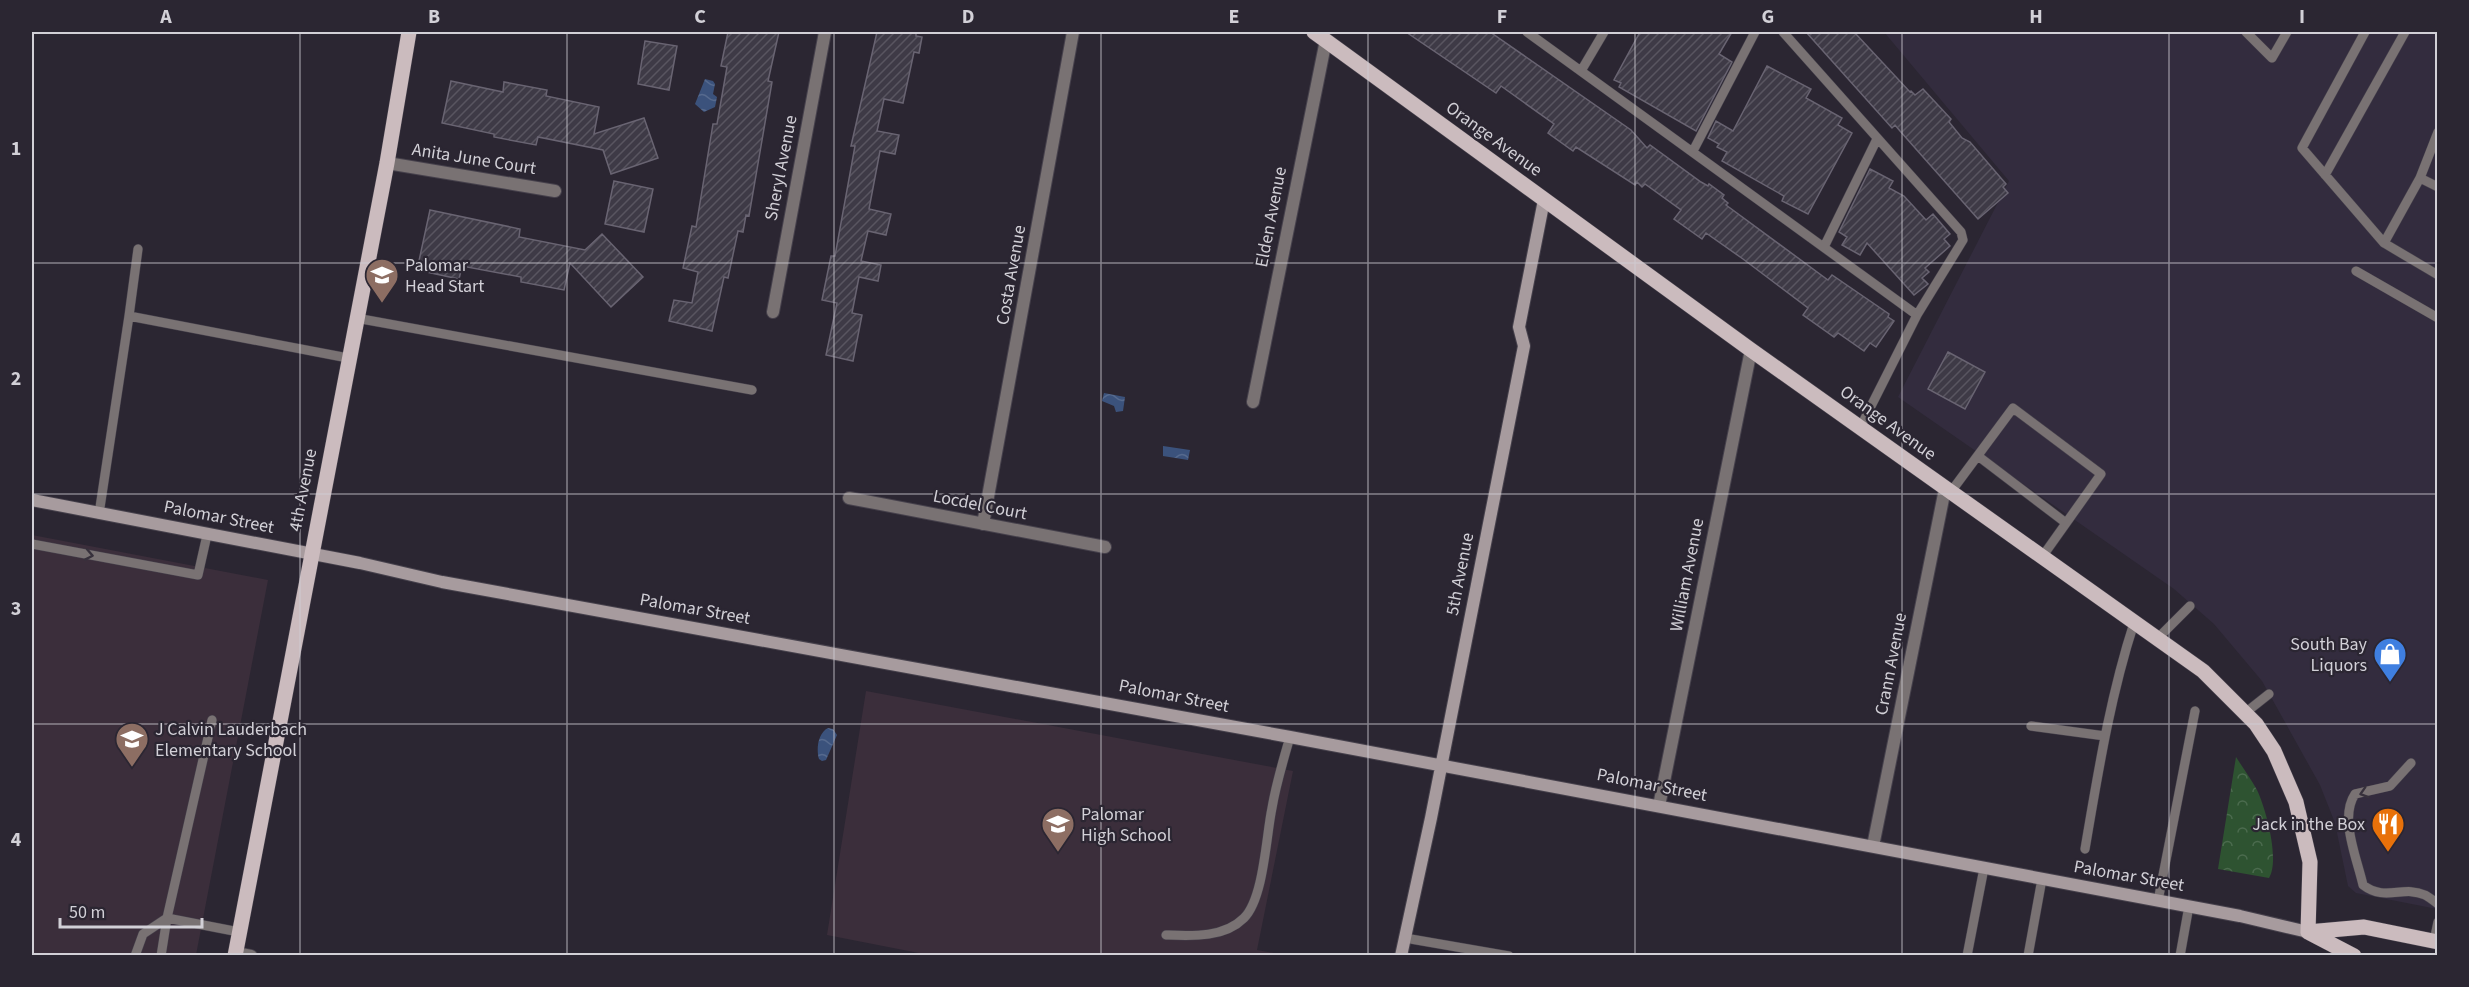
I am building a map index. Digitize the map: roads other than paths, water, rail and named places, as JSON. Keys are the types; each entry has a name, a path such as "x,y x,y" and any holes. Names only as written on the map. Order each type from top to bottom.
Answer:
{"main road":[{"name":"4th Avenue","path":"235,954 387,163 409,32"},
{"name":"Orange Avenue","path":"1320,36 1751,350 1861,426 1947,491 2204,671 2256,724 2274,751 2296,802 2310,862 2308,932"},
{"name":"5th Avenue","path":"1401,956 1524,346 1519,327 1544,200"},
{"name":"Palomar Street","path":"32,500 569,606 1290,737 2189,906 2308,932 2354,956"},
{"name":"Palomar Street","path":"2308,932 2364,927 2435,941"}],"street":[{"name":"Sheryl Avenue","path":"773,312 825,32"},
{"name":"Costa Avenue","path":"983,524 1073,32"},
{"name":"Elden Avenue","path":"1253,402 1320,36"},
{"name":"Anita June Court","path":"387,163 555,191"},
{"name":"William Avenue","path":"1659,806 1751,350"},
{"name":"Crann Avenue","path":"1873,846 1947,491"},
{"name":"Locdel Court","path":"849,498 1105,548"},
{"path":"235,954 251,956"}],"lane":[{"path":"1527,32 1917,315"},
{"path":"1581,71 1604,32"},
{"path":"1693,151 1755,32"},
{"path":"1783,32 1961,232 1963,240 1917,315 1861,426"},
{"path":"2246,32 2272,58 2287,32"},
{"path":"2365,32 2302,148 2384,243 2438,275"},
{"path":"2325,176 2405,32"},
{"path":"2384,243 2420,178 2438,132"},
{"path":"1824,247 1877,139"},
{"path":"2420,178 2438,188"},
{"path":"99,514 138,249"},
{"path":"2356,271 2438,318"},
{"path":"129,316 348,358"},
{"path":"356,318 752,390"},
{"path":"1947,491 1978,456 2013,408 2101,474 2042,557"},
{"path":"1978,456 2066,523"},
{"path":"32,544 198,575 207,535"},
{"path":"2157,639 2190,606"},
{"path":"2085,849 2104,736 2134,623"},
{"path":"2245,713 2269,694"},
{"path":"2158,901 2195,711"},
{"path":"161,956 167,918 212,720"},
{"path":"2031,726 2104,736"},
{"path":"1166,935 1199,936 1223,931 1245,918 1260,888 1272,809 1290,737"},
{"path":"2411,763 2390,786 2355,795 2349,804 2347,816 2363,885 2377,894 2410,892 2425,895 2438,904"},
{"path":"1967,956 1984,868"},
{"path":"2028,956 2042,879"},
{"path":"2180,956 2189,906"},
{"path":"135,956 143,934 167,918 239,932"},
{"path":"2435,941 2438,922"},
{"path":"1405,938 1509,956"}],"water":[{"path":"705,79 715,84 713,94 717,97 715,107 704,112 695,104"},
{"path":"1104,393 1125,397 1123,411 1116,412 1114,406 1102,401"},
{"path":"1163,446 1190,450 1188,460 1163,456"},
{"path":"828,728 833,729 837,735 826,760 822,761 819,759 818,746 822,734"}],"place":[{"name":"Palomar Head Start","path":"382,304"},
{"name":"South Bay Liquors","path":"2390,683"},
{"name":"J Calvin Lauderbach Elementary School","path":"132,768"},
{"name":"Palomar High School","path":"1058,853"},
{"name":"Jack in the Box","path":"2388,853"}]}
